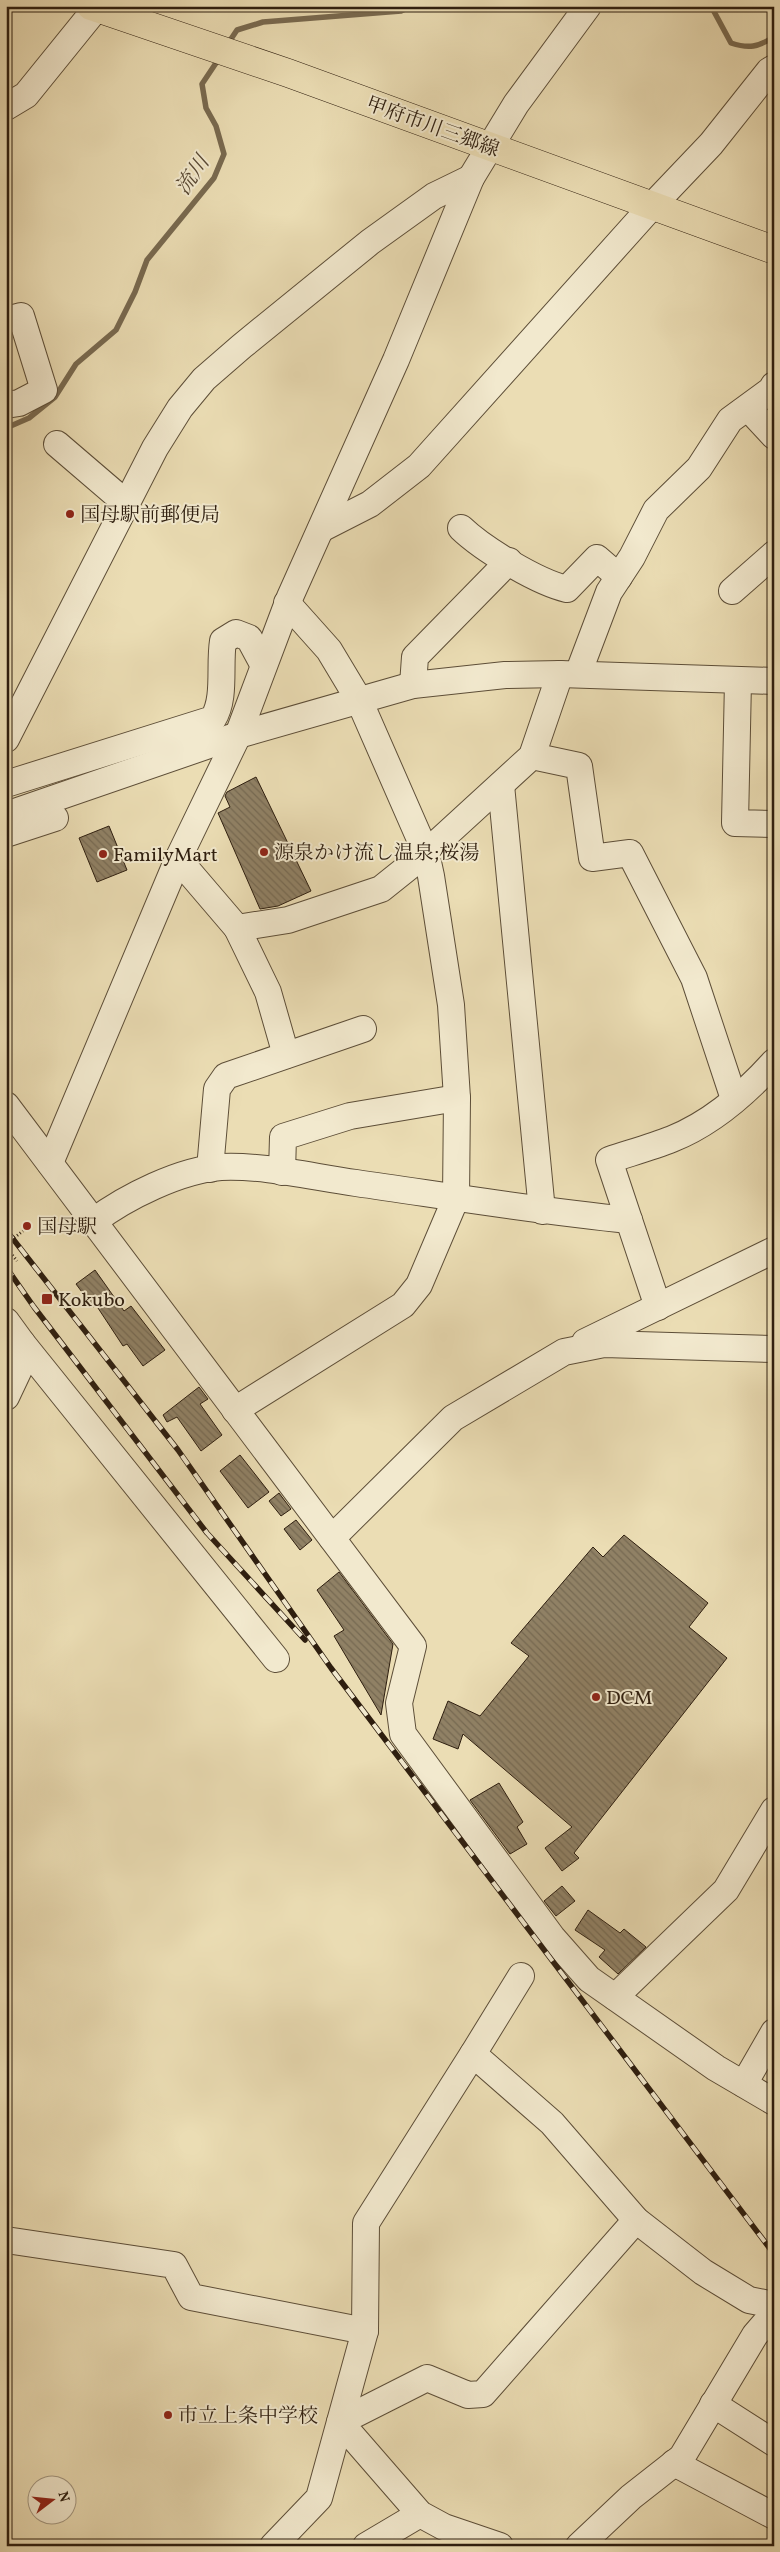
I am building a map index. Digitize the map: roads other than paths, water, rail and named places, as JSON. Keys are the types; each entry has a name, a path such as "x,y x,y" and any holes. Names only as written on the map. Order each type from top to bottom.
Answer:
{"main road":[{"name":"甲府市川三郷線","path":"95,7 223,51 774,250"}],"street":[{"path":"50,1163 178,859 238,735 263,664 288,604 472,178 516,104 588,6"},
{"path":"6,107 26,95 95,7"},
{"path":"321,529 370,504 419,466 652,206 711,144 769,71 774,68"},
{"path":"6,739 155,448 180,408 204,379 370,242 434,196 472,178"},
{"path":"6,320 21,316 44,390 19,403 6,405"},
{"path":"237,928 288,920 356,899 381,889 426,853 532,756 609,592 656,510 699,468 730,420 771,390 774,385"},
{"path":"748,408 774,436"},
{"path":"57,444 127,504"},
{"path":"461,528 477,544 550,585 567,589 597,558 619,577"},
{"path":"732,591 774,554"},
{"path":"413,685 415,657 510,561"},
{"path":"236,1410 403,1305 419,1285 456,1198 457,1098 451,1005 426,853 359,700 329,650 288,604"},
{"path":"7,781 213,719 220,707 220,662 223,641 236,633 249,638 263,664"},
{"path":"6,815 168,761 238,735 413,685 505,675 569,674 774,681"},
{"path":"738,680 735,822 774,824"},
{"path":"6,834 174,776 207,746"},
{"path":"532,756 579,766 592,858 630,853 694,978 734,1099"},
{"path":"502,785 542,1211"},
{"path":"178,859 237,928 268,992 286,1055"},
{"path":"210,1169 217,1089 226,1076 363,1028"},
{"path":"658,1307 610,1160 674,1139 713,1117 755,1082 774,1062"},
{"path":"282,1172 282,1136 350,1116 457,1098"},
{"path":"6,1105 413,1646 400,1704 403,1734 552,1937 589,1979 716,2068 774,2102"},
{"path":"94,1222 111,1209 190,1172 230,1168 282,1172 542,1211 629,1220"},
{"path":"332,1538 453,1418 564,1352 774,1250"},
{"path":"6,1321 276,1659"},
{"path":"6,1397 23,1361 22,1343"},
{"path":"564,1352 604,1344 774,1349"},
{"path":"615,1997 726,1890 774,1810"},
{"path":"274,2546 319,2498 365,2331 366,2224 521,1976"},
{"path":"744,2084 774,2032"},
{"path":"473,2054 552,2123 636,2220 703,2272 749,2300 774,2305"},
{"path":"340,2422 427,2378 468,2394 483,2394 636,2220"},
{"path":"6,2240 174,2265 191,2297 365,2331"},
{"path":"579,2546 625,2502 682,2457 755,2335 774,2313"},
{"path":"714,2404 774,2442"},
{"path":"340,2422 420,2514 444,2527 500,2546"},
{"path":"674,2463 774,2516"},
{"path":"366,2546 420,2514"}],"waterway":[{"name":"流川","path":"227,45 237,30 263,22 401,11 412,6"},
{"name":"流川","path":"711,6 731,43 753,46 774,37"},
{"name":"流川","path":"6,428 29,418 55,397 76,364 116,330 135,292 147,260 214,178 224,154 216,126 206,108 202,84 220,57"}],"railway":[{"path":"6,1230 178,1450 331,1668 774,2254"},
{"path":"6,1267 34,1307 207,1533 305,1640"}],"place":[{"name":"国母駅前郵便局","path":"70,514"},
{"name":"源泉かけ流し温泉;桜湯","path":"264,852"},
{"name":"FamilyMart","path":"103,854"},
{"name":"国母駅","path":"27,1226"},
{"name":"Kokubo","path":"47,1299"},
{"name":"DCM","path":"596,1697"},
{"name":"市立上条中学校","path":"168,2415"}]}
